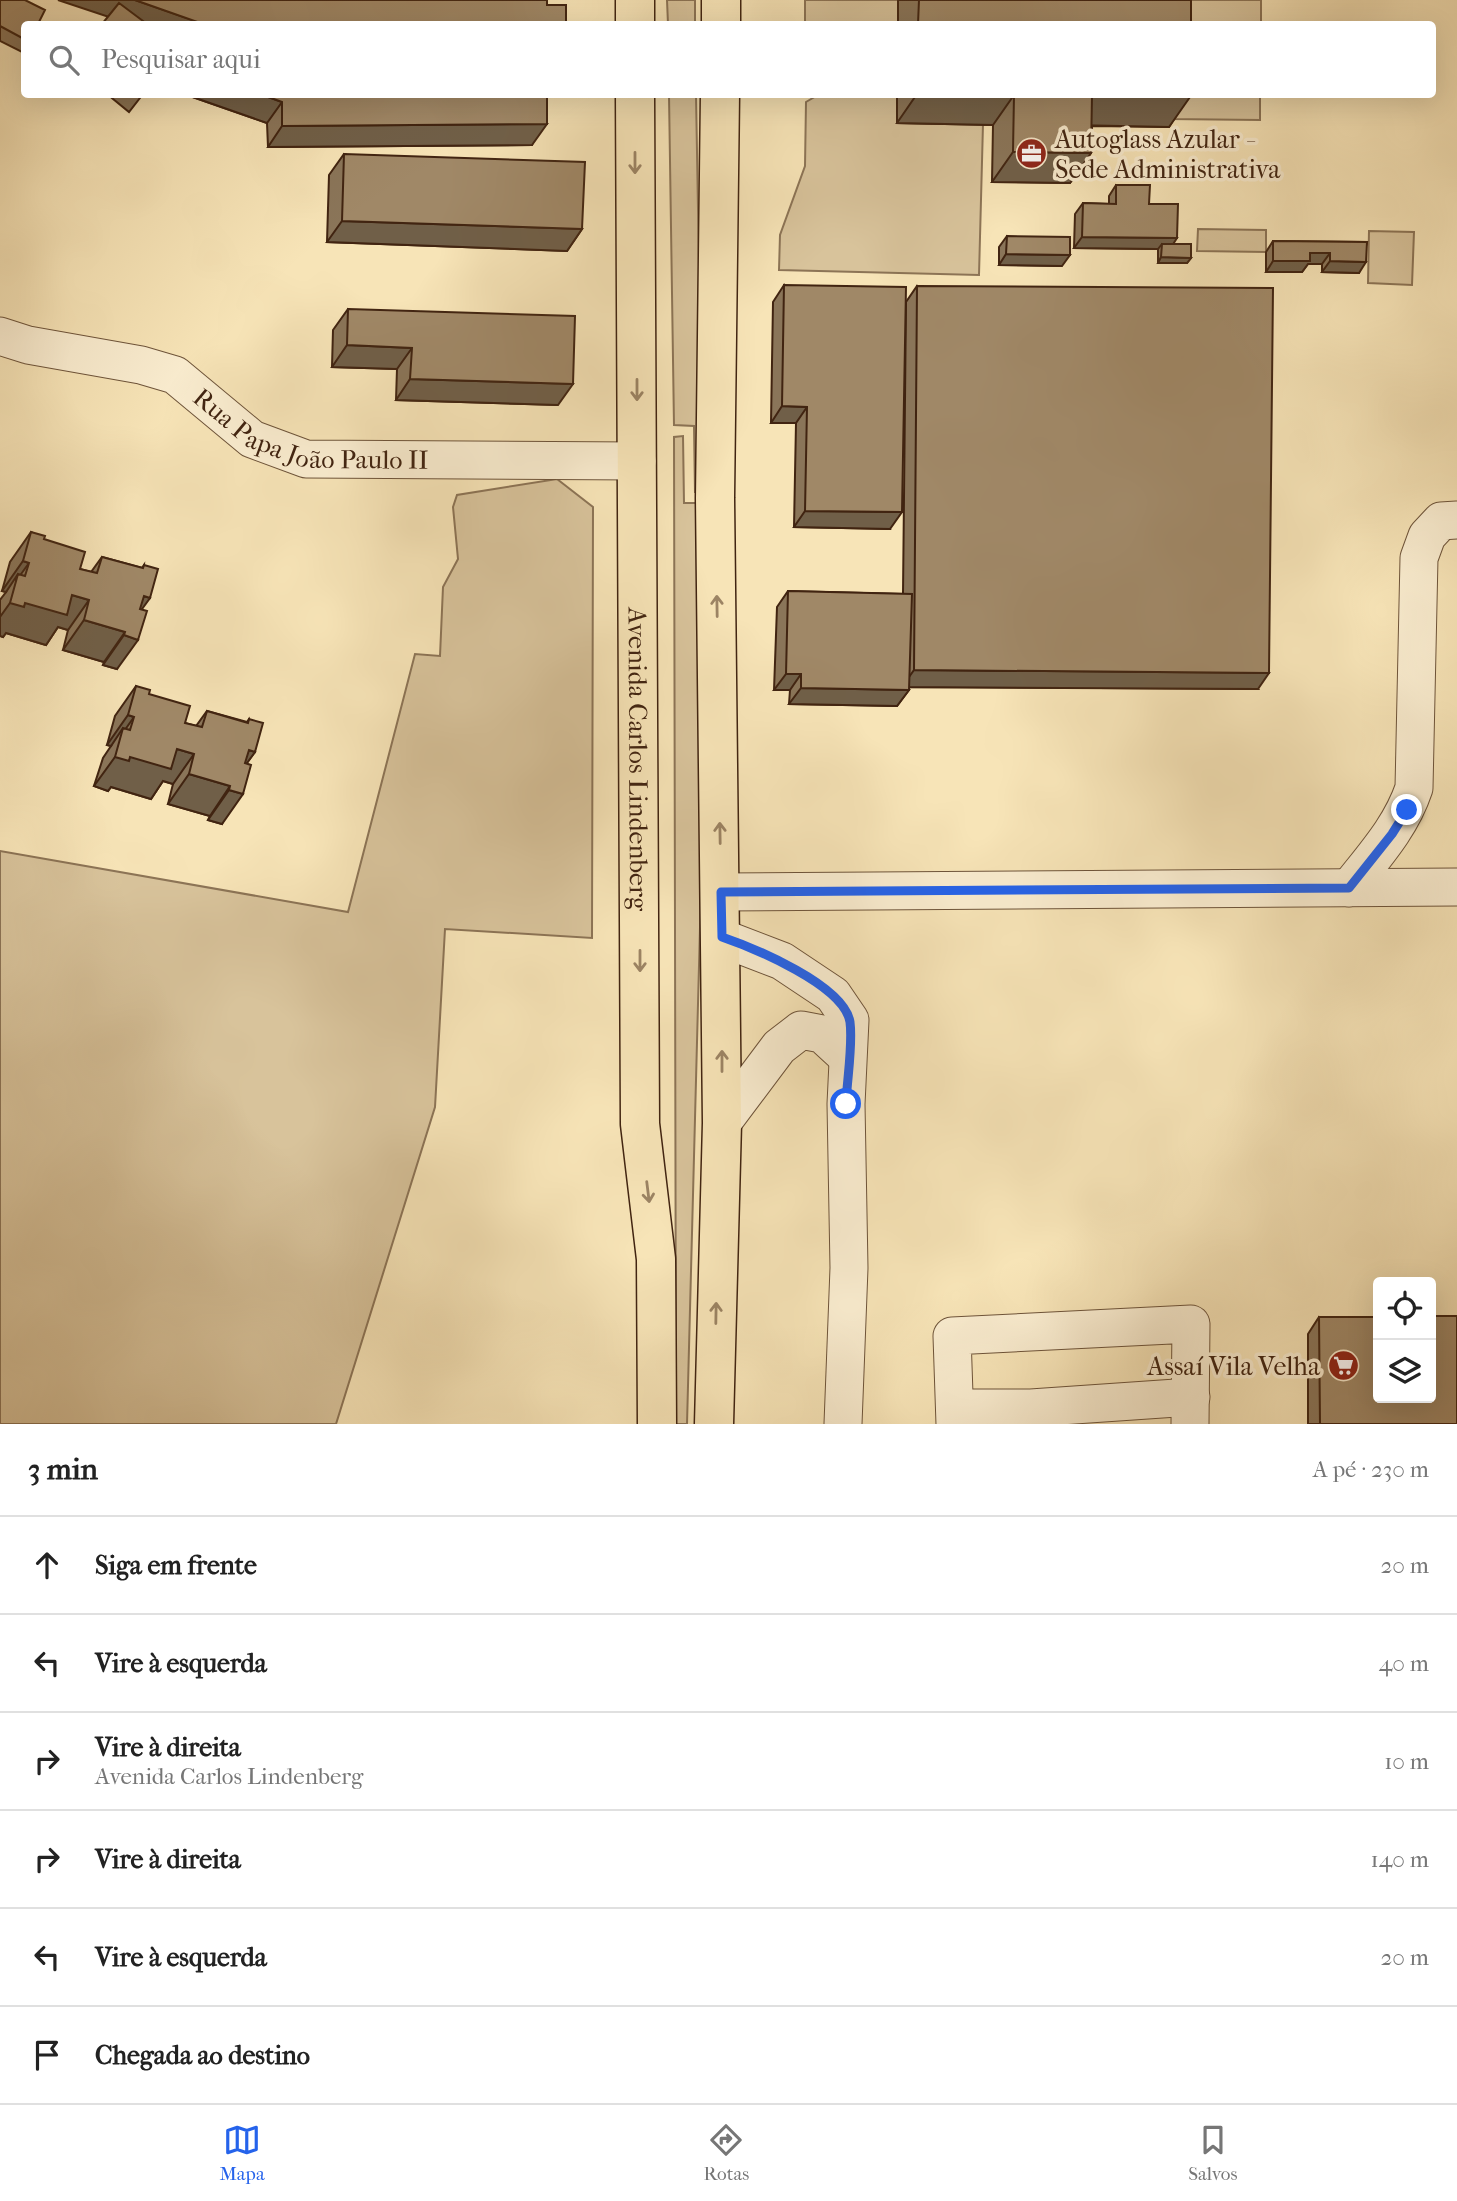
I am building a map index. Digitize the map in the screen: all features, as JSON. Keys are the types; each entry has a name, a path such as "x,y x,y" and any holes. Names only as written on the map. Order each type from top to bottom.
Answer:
{"main road":[{"path":"635,0 635,21"},
{"path":"721,0 721,21"},
{"name":"Avenida Carlos Lindenberg","path":"635,98 640,1124 656,1259 657,1424"},
{"path":"714,1424 722,1123 715,498 720,98"},
{"path":"635,1424 656,1309"},
{"path":"715,1381 721,1424"}],"street":[{"name":"Rua Papa João Paulo II","path":"0,336 28,345 141,365 175,376 252,439 306,459 637,461"},
{"path":"1349,888 1392,834 1407,810 1414,788 1419,558 1427,536 1441,521 1457,520"},
{"path":"721,892 1457,887"},
{"path":"722,937 782,961 833,996 850,1020 847,1057 849,1268 843,1424"},
{"path":"722,1123 779,1048 801,1030 822,1034 847,1057"},
{"path":"1191,1324 1191,1410 1031,1408 955,1416 952,1336 1191,1324"}],"shaded area":[{"path":"667,0 695,0 695,21 668,21"},
{"path":"805,0 898,0 898,21 805,21"},
{"path":"1171,0 1261,0 1261,21 1170,21"},
{"path":"669,98 696,98 703,492 695,492 694,426 674,425"},
{"path":"813,98 897,98 897,123 983,124 979,275 779,270 780,235 805,166 806,102"},
{"path":"1169,98 1260,98 1260,120 1169,119"},
{"path":"1198,229 1266,230 1266,252 1197,251"},
{"path":"1369,231 1414,232 1412,285 1368,283"},
{"path":"683,436 684,503 703,503 702,851 687,1424 676,1424 674,437"},
{"path":"557,479 593,507 592,938 445,929 435,1107 336,1424 0,1424 0,851 348,912 415,654 440,656 443,587 458,559 453,507 457,495"}],"building":[{"path":"0,0 25,0 45,10 40,21 21,21 21,37 0,26"},
{"path":"135,0 547,0 547,5 566,5 566,21 194,21"},
{"path":"919,0 1191,0 1191,21 918,21"},
{"path":"119,3 143,21 104,21"},
{"path":"271,98 547,98 547,124 282,126 282,102"},
{"path":"1014,98 1092,98 1091,153 1013,152"},
{"path":"344,154 585,162 582,229 342,221"},
{"path":"1116,185 1150,185 1149,204 1178,204 1177,238 1082,237 1083,203 1116,204"},
{"path":"1007,236 1070,237 1070,255 1006,254"},
{"path":"1273,241 1367,242 1366,262 1330,261 1330,253 1310,253 1310,261 1273,261"},
{"path":"1162,244 1191,244 1191,258 1161,257"},
{"path":"784,285 906,287 902,512 805,511 807,407 782,406"},
{"path":"917,286 1273,288 1269,673 914,670"},
{"path":"348,309 575,316 573,384 410,379 412,348 347,345"},
{"path":"31,532 85,552 80,569 97,573 102,557 143,568 144,565 158,569 150,598 144,596 140,609 147,611 138,640 124,635 125,632 84,620 89,600 72,595 67,615 25,603 24,607 10,603 18,574 25,576 29,563 23,561"},
{"path":"788,591 912,594 909,690 801,688 801,674 786,674"},
{"path":"136,686 150,690 149,694 190,706 185,723 202,727 207,711 248,723 249,719 263,723 255,752 249,750 245,763 251,765 243,794 229,790 230,786 189,774 194,754 177,749 171,769 130,757 129,761 115,757 123,728 130,730 134,717 128,715"},
{"name":"Assaí Vila Velha","path":"1436,1316 1457,1316 1457,1424 1320,1424 1319,1317 1373,1317 1373,1403 1436,1403"}],"place":[{"name":"Autoglass Azular - Sede Administrativa","path":"1032,154"},
{"name":"Assaí Vila Velha","path":"1343,1366"}],"route":[{"path":"846,1104 850,1020 833,996 782,961 722,937 721,892 776,894 1349,888 1392,834 1407,810"}]}
